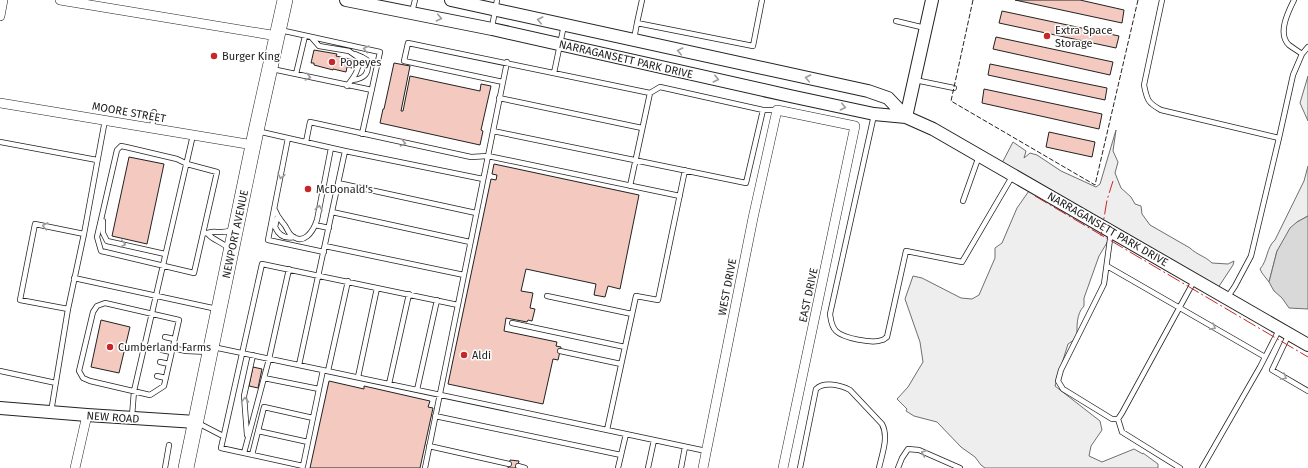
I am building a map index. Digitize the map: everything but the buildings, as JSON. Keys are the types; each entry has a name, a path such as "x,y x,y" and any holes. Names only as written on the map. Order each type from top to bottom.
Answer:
{"main road":[{"name":"NEWPORT AVENUE","path":"186,468 254,138 285,0"}],"street":[{"path":"0,16 3,0"},
{"path":"60,0 278,33"},
{"name":"NARRAGANSETT PARK DRIVE","path":"346,0 492,29 874,114 906,117 933,129 1013,174 1308,346"},
{"name":"NARRAGANSETT PARK DRIVE","path":"452,0 496,5 564,25 868,91 888,98 906,117"},
{"path":"906,117 932,0"},
{"name":"MOORE STREET","path":"0,103 193,135 254,138"},
{"name":"EAST DRIVE","path":"777,110 855,126 783,468"},
{"name":"WEST DRIVE","path":"703,468 777,110"},
{"name":"NEW ROAD","path":"0,408 196,422"},
{"path":"75,468 87,415"}],"lane":[{"path":"411,13 415,0"},
{"path":"634,40 642,0"},
{"path":"637,23 753,46 762,0"},
{"path":"1162,0 1144,85 1147,97 1152,105 1161,110 1280,138"},
{"path":"1294,0 1287,16 1283,33 1284,39 1288,45 1302,54"},
{"path":"492,29 496,5"},
{"path":"896,21 925,28"},
{"path":"554,73 564,25"},
{"path":"278,33 312,37 380,52 363,134"},
{"path":"296,74 305,36"},
{"path":"312,37 319,46 349,51 367,60 369,69 366,74 360,79 352,80"},
{"path":"503,82 404,61 408,43 507,62 650,93 660,87 763,110 777,110"},
{"path":"1227,298 1251,256 1280,138 1293,75 1302,54 1308,47"},
{"path":"348,86 355,75 359,64 359,58 349,51"},
{"path":"424,468 507,62"},
{"path":"270,68 372,90"},
{"path":"914,80 954,88"},
{"path":"630,186 650,93"},
{"path":"499,98 642,128"},
{"path":"493,131 746,183 763,110"},
{"path":"152,128 154,112"},
{"path":"874,114 830,314 831,324 842,335 869,341 882,340 887,337 906,251 962,262 1013,174"},
{"path":"50,412 68,309 84,234 105,120"},
{"path":"306,142 310,122 471,157 488,156 680,196"},
{"path":"132,418 134,391 141,358 147,346 147,333 193,135"},
{"path":"254,138 288,138 483,179"},
{"path":"288,138 268,240 324,252"},
{"path":"0,142 97,160"},
{"path":"121,146 126,146 177,159 187,164 217,172 205,233 194,273 101,251 97,237 117,150 121,146"},
{"path":"277,218 275,227 277,232 285,237 301,239 310,235 315,225 331,148"},
{"path":"299,365 345,151"},
{"path":"963,201 979,156"},
{"path":"607,430 636,296 658,300 685,170"},
{"path":"338,184 476,213"},
{"path":"104,205 102,233 107,241 165,254"},
{"path":"274,208 277,218 294,237"},
{"path":"332,212 470,242"},
{"path":"68,309 20,300 35,224 84,234"},
{"path":"315,225 329,228"},
{"path":"205,233 223,233 236,229"},
{"path":"1112,231 1104,284 1061,370 1058,381 1063,389 1112,419 1118,419"},
{"path":"205,233 212,239 222,242 231,251"},
{"path":"325,246 464,275"},
{"path":"348,282 326,371 319,389 303,467 221,448 262,264 458,304"},
{"path":"1107,266 1265,357"},
{"path":"244,453 269,358 289,269"},
{"path":"74,278 219,310"},
{"path":"1118,419 1195,280"},
{"path":"358,377 377,288"},
{"path":"389,384 409,294"},
{"path":"547,296 632,314"},
{"path":"417,390 437,300"},
{"path":"105,303 152,313 179,320 164,386 150,395 83,378 79,371 92,312 97,306 105,303"},
{"path":"512,323 625,347"},
{"path":"1202,468 1265,357 1284,331"},
{"path":"1284,331 1272,370 1308,391"},
{"path":"147,333 153,334"},
{"path":"165,337 174,339"},
{"path":"162,350 186,351 211,349 253,355 706,451"},
{"path":"560,351 621,364"},
{"path":"248,439 244,396 253,355"},
{"path":"141,358 147,360"},
{"path":"160,362 169,364"},
{"path":"0,371 56,383"},
{"path":"138,372 144,373"},
{"path":"156,376 166,378"},
{"path":"264,378 319,389"},
{"path":"800,468 816,389 825,384 850,390 882,424 886,435 879,468"},
{"path":"252,455 264,408 313,418"},
{"path":"435,416 621,455"},
{"path":"1118,419 1122,432 1180,468"},
{"name":"NEW ROAD","path":"196,422 223,436"},
{"path":"258,431 308,442"},
{"path":"618,468 626,434"},
{"path":"648,468 654,440"},
{"path":"165,468 169,445"},
{"path":"429,446 509,464"},
{"path":"680,468 685,447"},
{"path":"898,468 908,449 919,450 960,468"},
{"path":"518,466 524,468"}],"shaded area":[{"path":"1308,76 1308,121 1300,103"},
{"path":"1116,130 1113,151 1118,162 1115,173 1121,188 1131,197 1135,204 1141,206 1142,214 1150,225 1190,248 1212,263 1228,264 1234,261 1233,265 1214,294 1111,236 1099,256 1084,298 1084,306 1078,317 1077,338 1068,344 1055,386 1100,421 1102,430 1091,446 1089,456 1102,462 1134,449 1143,453 1158,464 1158,468 985,468 975,457 961,447 937,422 914,416 906,411 907,409 897,399 908,387 923,362 920,342 905,299 913,276 922,278 961,298 972,299 979,295 995,258 995,248 1002,243 1017,208 1031,188 1001,165 1013,142 1026,151 1024,158 1030,153 1037,155 1061,171 1096,187 1100,184"},
{"path":"1308,166 1308,216 1297,222 1277,251 1269,282 1260,269 1304,181"},
{"path":"1308,216 1308,309 1289,308 1282,298 1274,291 1269,282 1277,251 1290,228"}],"fence":[{"path":"973,0 951,101 1095,185 1138,0"}],"power":[{"path":"1101,236 1107,200 1113,181"},
{"path":"1035,196 1308,357"}],"place":[{"name":"Extra Space Storage","path":"1047,36"},
{"name":"Burger King","path":"214,56"},
{"name":"Popeyes","path":"332,62"},
{"name":"McDonald's","path":"308,189"},
{"name":"Cumberland Farms","path":"110,347"},
{"name":"Aldi","path":"464,355"}]}
